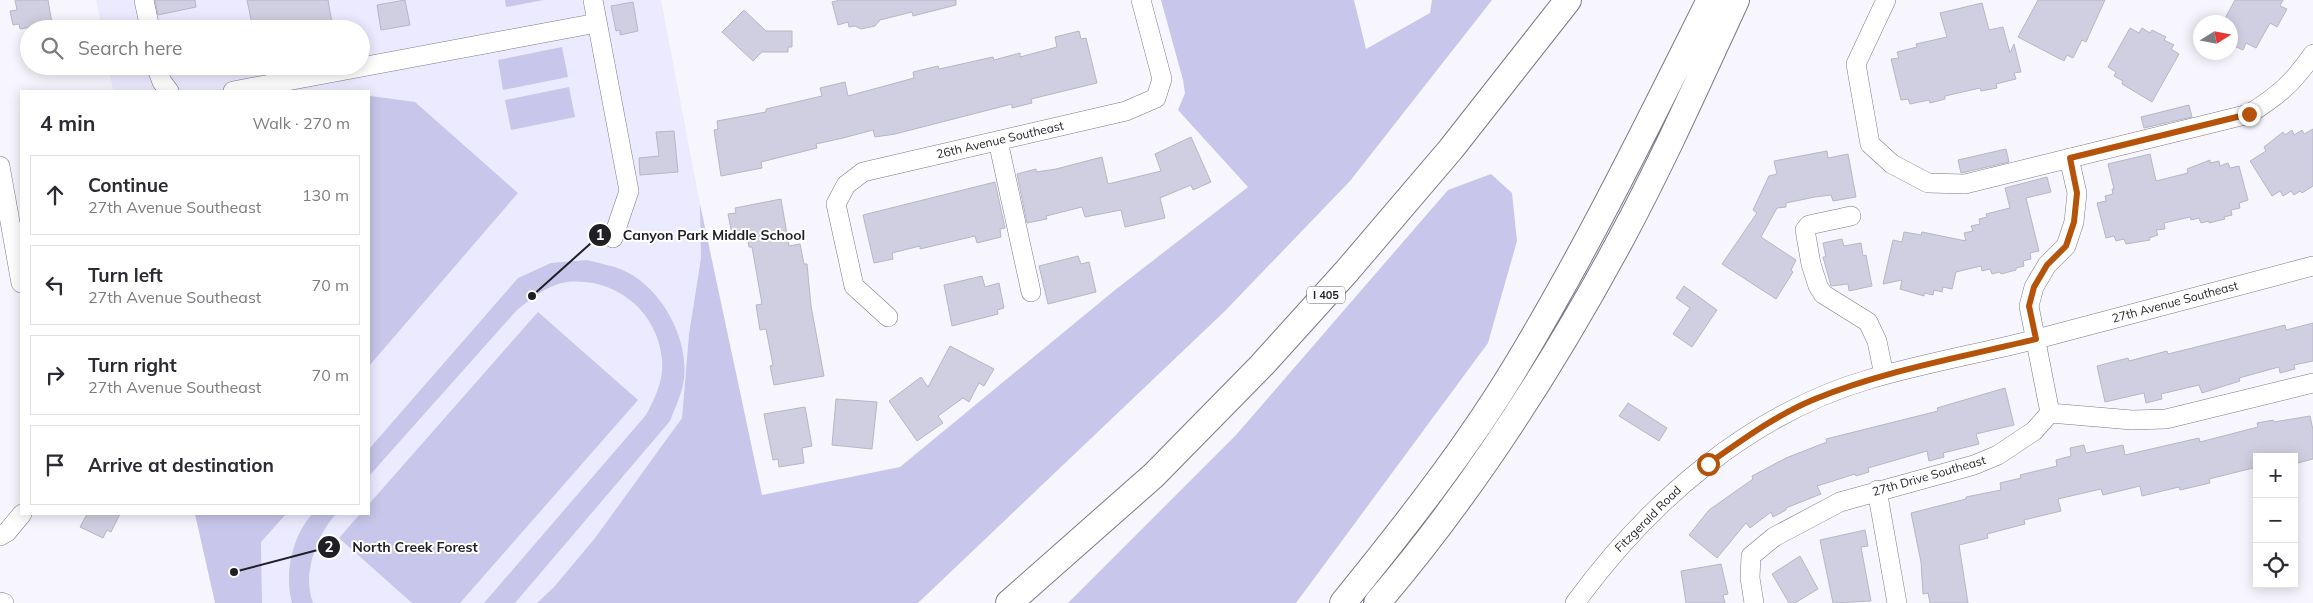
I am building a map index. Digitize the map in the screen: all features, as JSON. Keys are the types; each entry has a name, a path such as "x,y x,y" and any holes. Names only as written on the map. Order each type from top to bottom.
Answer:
{"highway":[{"name":"I 405","path":"1009,603 1154,475 1262,365 1347,271 1450,149 1568,0"},
{"path":"1343,603 1410,518 1514,370 1565,284 1710,0"},
{"path":"1378,603 1404,572 1473,478 1546,369 1584,307 1667,149 1736,0"},
{"name":"I 405","path":"1029,603 1054,562"}],"street":[{"path":"144,0 148,20"},
{"path":"593,0 629,191 613,238"},
{"name":"26th Avenue Southeast","path":"888,317 854,286 836,204 846,185 863,172 1126,111 1156,98 1162,78 1141,0"},
{"path":"1886,0 1856,64 1870,144 1892,164 1928,183 1965,184 2249,114 2276,97 2297,77 2313,54"},
{"path":"370,67 596,23"},
{"path":"159,75 168,90"},
{"path":"242,90 328,75"},
{"path":"998,141 1031,292"},
{"path":"2070,158 2077,193 2074,222 2066,246 2047,265 2034,287 2029,306 2050,413 2132,420 2166,419 2313,383"},
{"path":"0,166 20,277"},
{"path":"1851,216 1809,225 1805,230 1811,264 1823,294 1868,322 1874,331 1884,376"},
{"name":"27th Avenue Southeast","path":"1708,464 1762,426 1814,399 1884,376 2036,339 2313,266"},
{"name":"27th Drive Southeast","path":"1754,603 1750,578 1752,556 1774,537 1840,502 1877,490 1974,465 1998,455 2034,430 2050,413"},
{"name":"Fitzgerald Road","path":"1575,603 1625,538 1666,498 1708,464"},
{"path":"1877,490 1897,603"},
{"path":"0,536 7,532 21,515"}],"shaded area":[{"path":"96,0 661,0 700,204 701,258 689,334 682,418 595,538 554,587 537,603 262,603 261,541 285,515 370,515 370,90 113,90 110,75 370,75 370,20 100,20"},
{"path":"505,0 544,0 506,7"},
{"path":"1161,0 1354,0 1366,49 1430,13 1432,0 1492,0 1350,181 1225,311 918,603 537,603 554,587 595,538 682,418 689,334 701,258 700,204 762,495 900,467 1115,290 1248,187 1178,110 1185,93 1183,80"},
{"path":"562,47 568,77 503,90 498,60"},
{"path":"569,87 575,117 511,130 505,100"},
{"path":"370,96 415,102 518,193 370,365"},
{"path":"1491,174 1512,193 1517,241 1488,343 1296,603 1068,603 1236,435 1448,190"},
{"path":"587,260 620,269 635,277 649,288 671,318 679,336 685,372 682,389 670,421 515,603 484,603 646,415 658,389 662,375 662,360 659,342 643,312 631,301 602,285 585,282 567,282 546,289 517,310 370,475 370,448 518,278 551,263"},
{"path":"538,312 638,400 460,603 412,603 339,538 359,515 370,515 370,503"},
{"path":"195,515 285,515 261,542 262,603 215,603"},
{"path":"311,515 335,515 322,533 313,556 309,580 313,603 292,603 289,580 290,568 295,544 305,523"}],"building":[{"path":"15,0 48,0 51,20 20,20 20,29 19,24 13,25 10,11 17,10"},
{"path":"155,0 195,0 196,7 158,15"},
{"path":"247,0 328,0 331,20 251,20"},
{"path":"405,0 410,25 381,30 377,5"},
{"path":"840,0 956,0 956,5 913,16 912,12 880,20 875,26 861,29 855,26 849,27 848,22 838,25 832,2"},
{"path":"2038,0 2105,0 2086,42 2082,40 2073,58 2067,55 2064,61 2018,37"},
{"path":"2235,0 2283,0 2280,6 2287,9 2277,27 2270,23 2256,48 2246,43 2243,50 2238,48 2238,15 2227,15"},
{"path":"633,2 638,31 620,35 620,30 616,31 611,6"},
{"path":"1982,3 1989,30 2003,27 2010,53 2014,44 2021,72 2014,73 2016,79 1996,84 1997,88 1981,91 1980,88 1945,96 1945,99 1930,103 1929,100 1910,104 1908,99 1901,100 1891,59 1899,58 1897,52 1917,47 1916,44 1947,37 1940,13"},
{"path":"744,10 766,31 792,31 792,47 788,47 788,52 762,52 753,61 722,32"},
{"path":"2130,28 2139,33 2142,28 2150,33 2152,30 2166,37 2164,40 2174,45 2171,49 2179,54 2152,102 2122,84 2123,81 2114,76 2116,72 2108,67"},
{"path":"1079,31 1081,39 1086,38 1097,83 1031,99 1032,103 1012,108 1012,104 895,134 875,137 873,130 816,144 817,148 761,162 762,168 721,176 714,130 718,129 717,121 766,112 766,109 822,96 820,88 845,82 848,96 914,78 913,72 938,66 939,69 993,57 994,60 1020,53 1020,57 1057,47 1055,37"},
{"path":"2189,105 2192,117 2144,128 2141,117"},
{"path":"2313,129 2313,186 2302,193 2300,191 2294,195 2291,191 2283,196 2280,191 2272,196 2250,161 2266,151 2264,147 2283,132 2285,135 2292,130 2294,135 2302,130 2304,134"},
{"path":"674,131 678,172 640,175 639,158 659,156 656,132"},
{"path":"1191,137 1211,182 1193,190 1191,185 1160,198 1165,218 1125,227 1121,210 1085,217 1082,207 1046,216 1047,219 1027,223 1017,174 1036,169 1036,172 1056,169 1102,157 1108,184 1161,171 1155,154"},
{"path":"2006,149 2009,162 1961,173 1958,160"},
{"path":"1827,151 1828,158 1848,154 1856,197 1833,201 1831,195 1815,197 1786,203 1786,207 1777,208 1761,237 1796,260 1791,270 1793,272 1776,299 1722,264 1757,213 1753,210 1769,176 1777,174 1774,161"},
{"path":"2150,154 2156,181 2188,173 2187,169 2210,160 2210,163 2219,161 2220,166 2228,163 2230,168 2239,166 2248,200 2239,203 2240,208 2231,210 2232,215 2224,217 2225,219 2201,223 2199,218 2191,220 2190,217 2164,223 2165,229 2156,230 2158,235 2149,238 2150,240 2126,244 2124,239 2116,241 2114,236 2106,238 2097,203 2106,201 2105,196 2113,194 2112,189 2114,189 2108,164"},
{"path":"2047,177 2051,192 2026,198 2039,251 2030,253 2031,259 2023,261 2024,266 2001,274 2000,272 1992,274 1990,269 1982,271 1981,266 1956,272 1952,289 1943,287 1942,292 1934,290 1933,295 1924,293 1924,296 1900,289 1902,280 1883,284 1893,240 1902,242 1904,232 1921,235 1922,232 1966,241 1964,233 1973,231 1971,226 1980,224 1979,219 1987,217 1986,214 2010,208 2005,188"},
{"path":"995,182 1005,228 1000,229 1001,237 977,243 975,236 920,249 920,246 892,253 893,259 874,263 863,215"},
{"path":"781,199 789,246 800,244 804,264 807,264 811,306 824,376 774,385 770,366 773,365 766,329 760,330 756,305 762,304 752,247 749,247 747,237 733,239 728,214 736,213 735,208"},
{"path":"1842,239 1844,246 1861,243 1863,256 1866,255 1872,286 1849,291 1848,284 1831,286 1823,257 1826,257 1823,243"},
{"path":"1078,256 1081,264 1089,262 1096,292 1048,304 1039,266"},
{"path":"982,276 985,287 999,283 1004,308 997,310 998,314 952,326 944,285"},
{"path":"1684,286 1717,310 1692,347 1673,334 1690,308 1676,298"},
{"path":"2313,323 2313,361 2294,365 2295,369 2280,373 2279,367 2239,378 2240,381 2202,393 2199,385 2161,394 2162,399 2146,403 2144,393 2105,402 2097,366 2128,358 2129,361 2167,351 2168,354 2285,325 2286,330"},
{"path":"950,346 994,369 984,386 979,383 969,402 963,398 938,416 943,423 917,441 889,401 921,377 928,387"},
{"path":"2005,388 2014,425 1976,434 1979,444 1943,453 1944,457 1929,461 1927,451 1868,468 1869,472 1856,476 1855,474 1817,486 1821,494 1786,508 1786,510 1773,517 1771,512 1750,528 1746,523 1717,558 1689,535 1709,510 1753,479 1752,476 1786,458 1827,442 1826,439 1938,411 1937,408"},
{"path":"836,399 877,402 872,449 832,445"},
{"path":"1628,403 1667,428 1659,441 1619,416"},
{"path":"805,407 812,446 802,448 804,463 779,467 778,459 773,460 764,414"},
{"path":"2310,416 2313,430 2313,459 2298,463 2298,453 2253,453 2253,468 2209,479 2210,483 2180,490 2179,487 2142,496 2140,486 2103,495 2101,489 2058,499 2061,511 2024,520 2025,524 1987,534 1988,538 1959,545 1968,603 1930,603 1928,593 1923,594 1921,562 1911,513 1966,499 1966,497 2001,490 2000,483 2021,478 2020,475 2057,466 2056,460 2071,456 2070,448 2084,445 2086,453 2123,445 2125,455 2199,438 2200,442 2258,427 2257,423 2273,420 2274,422"},
{"path":"86,515 120,515 111,532 107,530 103,538 80,527"},
{"path":"1865,530 1868,546 1861,547 1871,601 1833,603 1820,540"},
{"path":"1800,556 1818,589 1795,603 1789,603 1772,574"},
{"path":"1721,564 1728,594 1723,595 1725,603 1686,603 1681,571"}],"place":[{"name":"Canyon Park Middle School","path":"532,296"},
{"name":"North Creek Forest","path":"234,572"}],"route":[{"path":"1708,464 1762,426 1814,399 1869,379 2036,339 2029,306 2034,287 2047,265 2066,246 2074,222 2077,193 2070,158 2249,114"}]}
